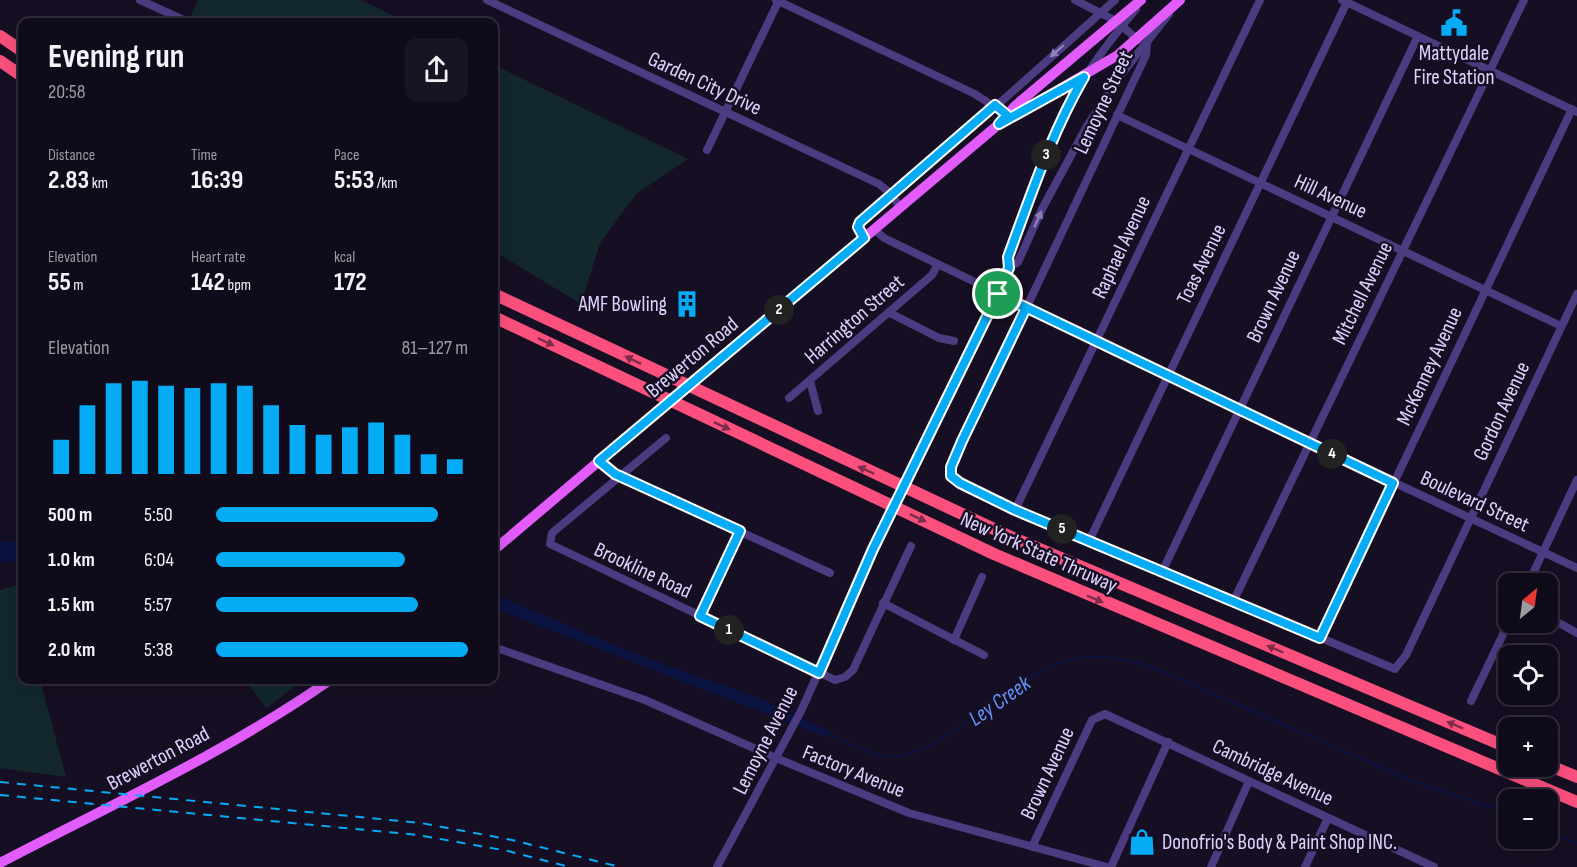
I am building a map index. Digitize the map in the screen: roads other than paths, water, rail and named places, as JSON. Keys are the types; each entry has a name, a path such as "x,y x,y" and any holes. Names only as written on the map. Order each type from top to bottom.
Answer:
{"highway":[{"path":"0,36 18,48"},
{"path":"0,61 18,73"},
{"name":"New York State Thruway","path":"498,296 1011,537 1498,743"},
{"name":"New York State Thruway","path":"498,319 993,554 1577,802"},
{"path":"1558,769 1577,777"}],"main road":[{"name":"Brewerton Road","path":"498,547 1007,115 1120,23 1142,0"},
{"name":"Brewerton Road","path":"999,124 1142,42 1178,3"},
{"name":"Brewerton Road","path":"0,863 191,765 274,717 324,684"}],"street":[{"name":"Garden City Drive","path":"487,0 879,184 891,194 900,207"},
{"path":"707,150 778,0 995,105 1007,115"},
{"path":"1075,0 1120,23 1142,42"},
{"path":"864,238 858,227 860,222 1115,0"},
{"name":"Raphael Avenue","path":"1015,510 1260,0"},
{"name":"Mitchell Avenue","path":"1233,602 1524,0"},
{"path":"144,1 180,18"},
{"path":"1344,1 1575,110"},
{"name":"Toas Avenue","path":"1089,541 1344,1"},
{"name":"Lemoyne Avenue","path":"717,867 801,711 880,534 998,294 1009,268 1008,257 1041,166 1066,107 1120,23"},
{"name":"Brown Avenue","path":"1162,572 1418,36"},
{"name":"Lemoyne Avenue","path":"1009,268 1018,262 1042,209 1087,126 1142,42"},
{"name":"Lemoyne Street","path":"1015,510 960,483 951,476 951,467 1146,55 1142,42"},
{"name":"McKenney Avenue","path":"1320,638 1485,290 1575,110"},
{"name":"Hill Avenue","path":"1117,115 1561,326"},
{"name":"Boulevard Street","path":"874,229 884,238 1096,342 1577,568"},
{"name":"Harrington Street","path":"789,398 890,313 932,275 938,264"},
{"name":"Gordon Avenue","path":"1320,638 1391,669 1399,666 1577,294"},
{"path":"890,313 939,338 954,341"},
{"path":"810,381 818,411"},
{"path":"621,476 666,438"},
{"path":"599,461 621,476 830,573"},
{"name":"Brookline Road","path":"621,476 552,533 550,544 819,673"},
{"path":"1533,573 1577,480"},
{"path":"1015,510 1320,638"},
{"path":"700,616 740,531"},
{"path":"819,673 835,680 849,674 911,546"},
{"path":"954,640 982,577"},
{"path":"883,603 984,655"},
{"path":"1561,624 1577,633"},
{"path":"1471,701 1504,633"},
{"name":"Factory Avenue","path":"498,648 645,700 909,813 1109,867"},
{"name":"Cambridge Avenue","path":"1097,716 1111,715 1434,867"},
{"name":"Brown Avenue","path":"1032,847 1092,720 1097,716"},
{"path":"1109,867 1168,742"},
{"path":"1211,867 1249,781"},
{"path":"1305,867 1328,818"}],"waterway":[{"name":"Ley Creek","path":"827,733 875,754 903,756 950,734 1047,668 1079,658 1109,658 1150,666 1412,781 1498,809"},
{"name":"Ley Creek","path":"1558,835 1577,844"}],"railway":[{"path":"0,782 421,823 512,840 620,867"},
{"path":"0,795 418,835 508,851 570,867"}],"place":[{"name":"Mattydale Fire Station","path":"1454,23"},
{"name":"AMF Bowling","path":"687,304"},
{"name":"Donofrio's Body & Paint Shop INC.","path":"1142,842"}]}
